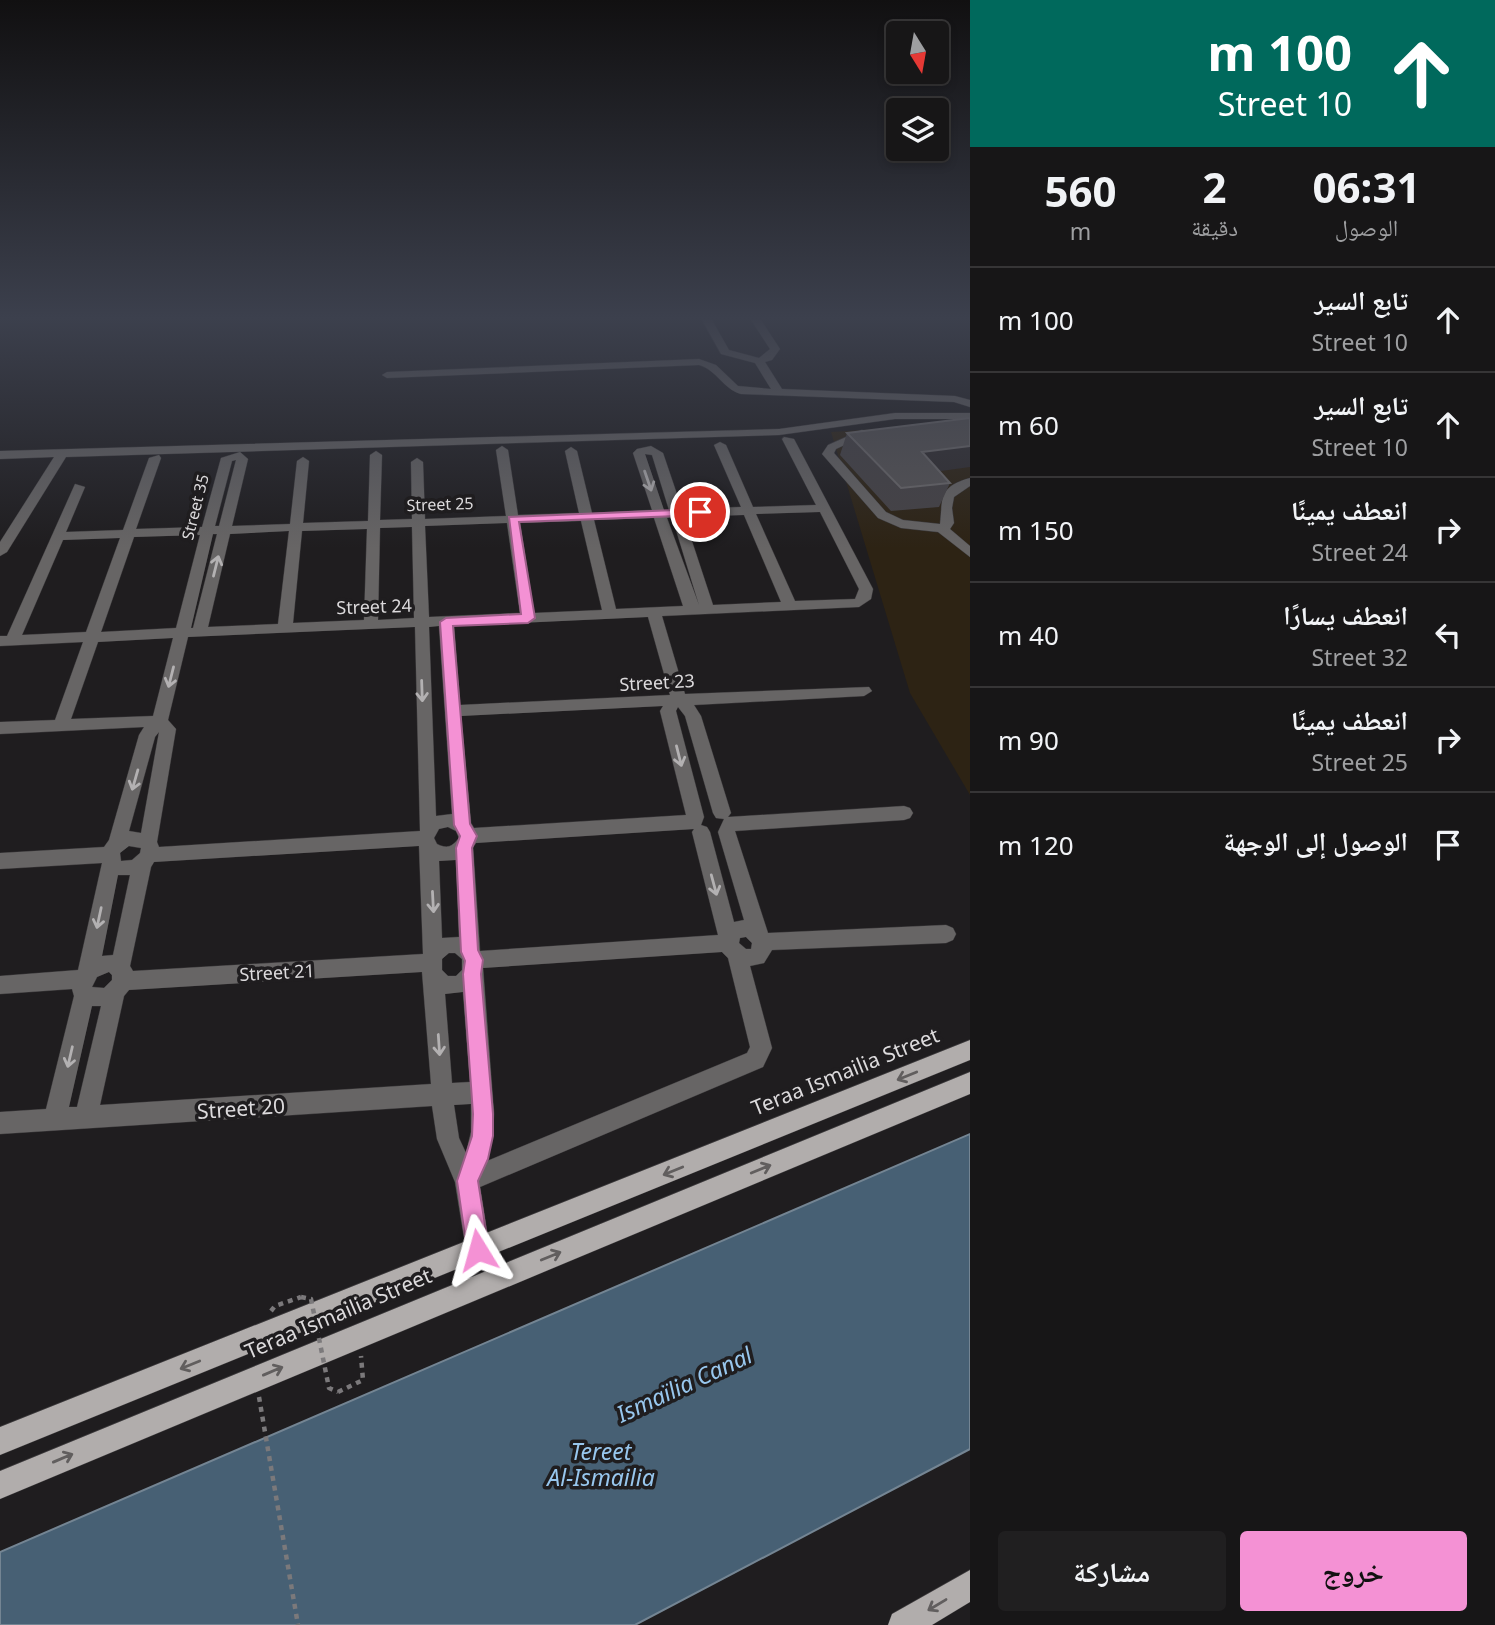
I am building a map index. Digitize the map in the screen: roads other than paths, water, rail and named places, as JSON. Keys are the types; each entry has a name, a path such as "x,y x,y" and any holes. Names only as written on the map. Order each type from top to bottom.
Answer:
{"main road":[{"name":"Teraa Ismailia Street","path":"0,1441 970,1050"},
{"name":"Teraa Ismailia Street","path":"0,1485 970,1083"},
{"path":"903,1625 970,1585"}],"street":[{"path":"873,396 955,400 970,404"},
{"path":"0,455 779,432 895,416 970,416"},
{"path":"970,426 919,425 869,431 852,436 828,451 873,505 891,521 943,529 970,552"},
{"path":"788,439 824,508"},
{"path":"720,444 790,607"},
{"path":"502,450 528,618"},
{"path":"692,611 639,453 641,451 651,450 657,453 708,610"},
{"path":"570,452 610,615"},
{"path":"0,552 62,453"},
{"path":"371,625 376,455"},
{"name":"Street 35","path":"160,721 227,458 236,456 242,459 199,633"},
{"path":"61,726 155,458"},
{"path":"285,629 303,461"},
{"path":"417,462 432,965 448,1139 467,1181 478,1250"},
{"path":"943,529 948,523 944,501 947,495 954,487 970,482"},
{"path":"7,641 79,487"},
{"name":"Street 25","path":"58,536 824,508"},
{"name":"Street 24","path":"7,641 852,605 864,599 866,589 824,508"},
{"path":"654,613 679,700 686,704 693,716 760,939 761,954 743,958 731,945"},
{"path":"446,622 465,836 482,1092 483,1136 467,1181"},
{"name":"Street 23","path":"452,711 864,691"},
{"path":"467,1181 749,1063 759,1055 761,1048 697,824 668,711 669,706 679,700"},
{"path":"55,1119 113,854 147,735 160,721"},
{"path":"0,728 160,721 169,729 147,853 86,1118"},
{"path":"697,824 703,810 726,823 904,813"},
{"path":"427,839 440,821 448,820 465,836 697,824 718,837 726,823"},
{"path":"113,854 121,869 128,870 147,853 427,839 443,855 458,852 465,836"},
{"path":"0,861 113,854 130,838 147,853"},
{"path":"760,939 946,934"},
{"path":"432,965 439,949 455,945 472,962 731,945"},
{"path":"432,965 449,985 466,980 472,962"},
{"path":"0,985 85,982 101,964 115,964 119,981"},
{"name":"Street 21","path":"119,981 432,965"},
{"path":"85,982 94,999 119,981"},
{"name":"Street 20","path":"0,1123 482,1092"}],"water":[{"name":"Tereet Al-Ismailia","path":"970,1134 970,1449 635,1625 0,1625 0,1552"}],"water label":[{"name":"Ismaïlia Canal","path":"684,1384"}]}
